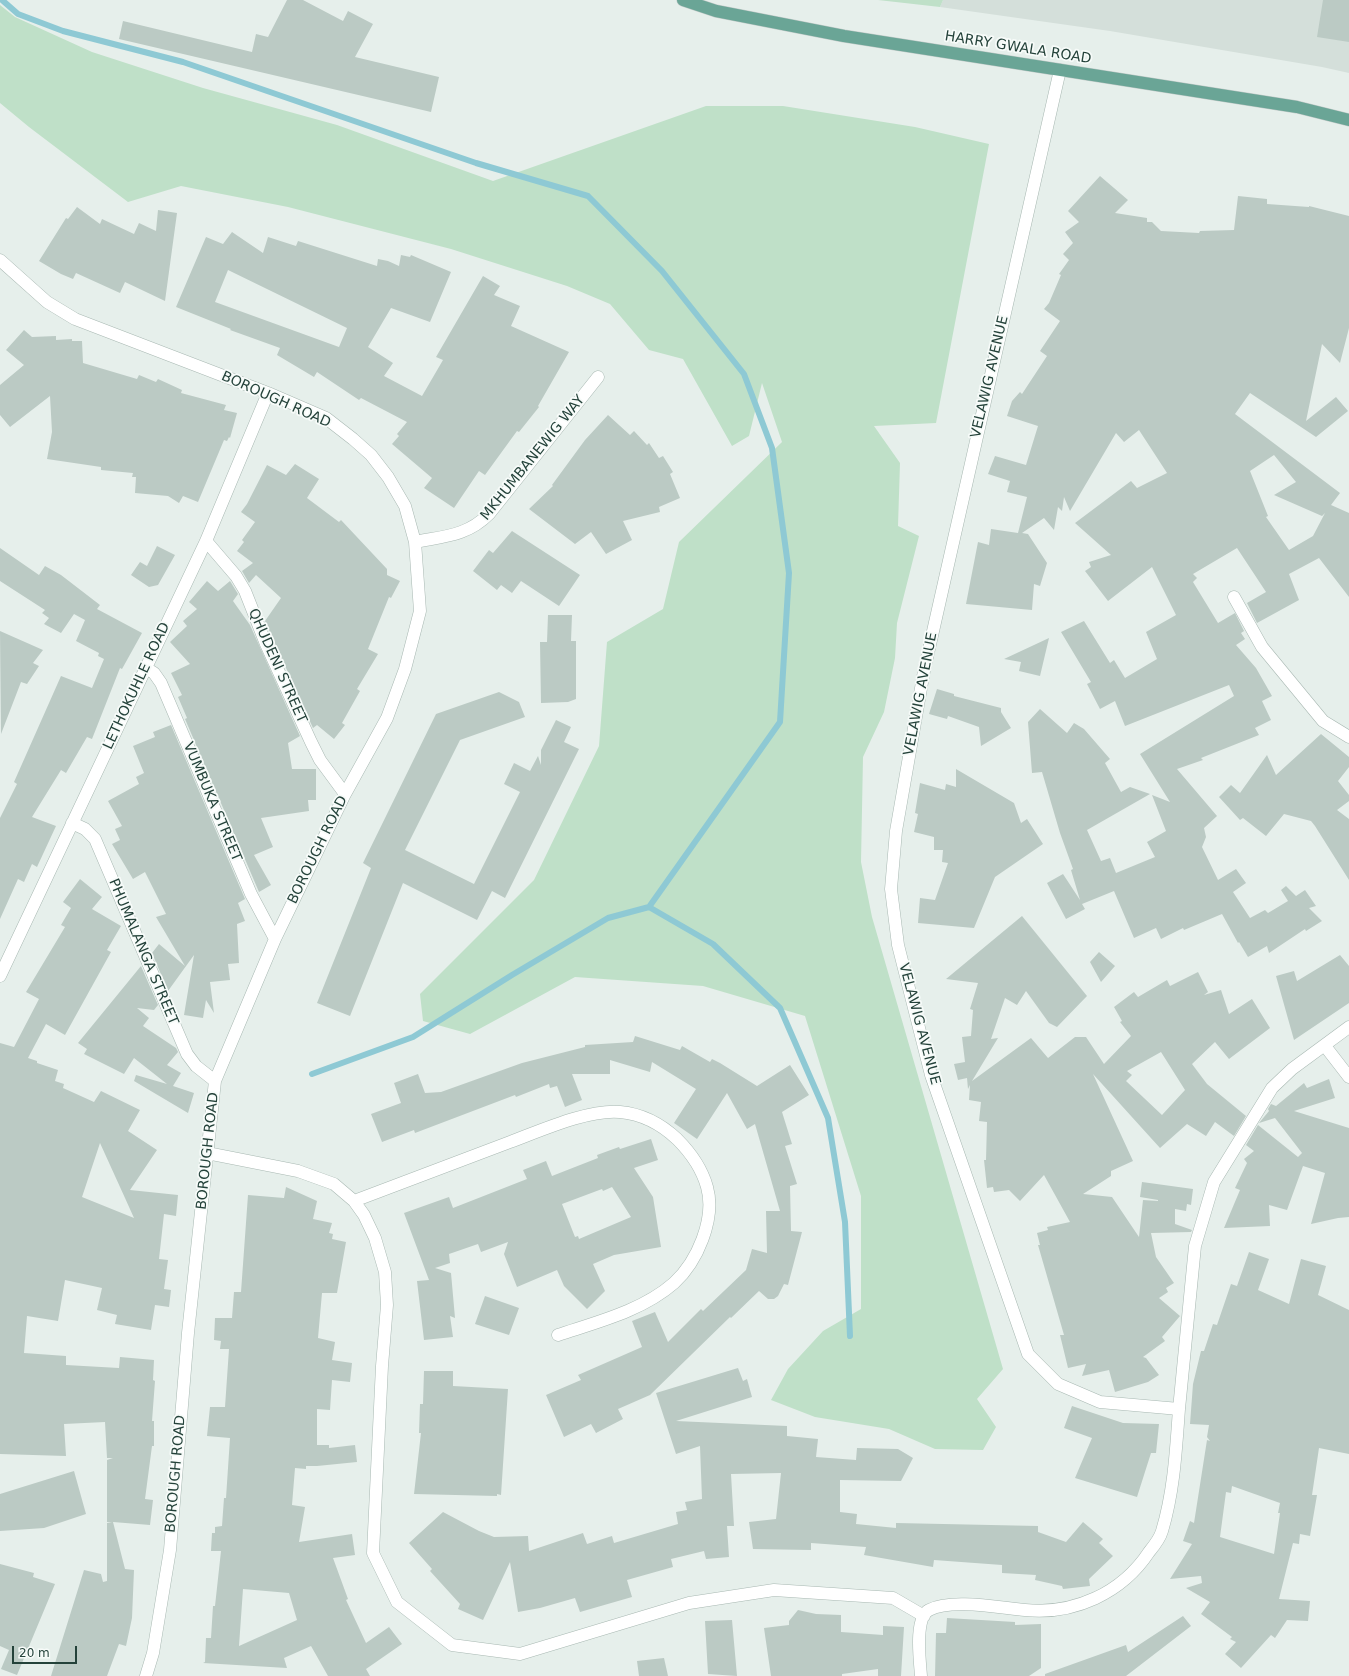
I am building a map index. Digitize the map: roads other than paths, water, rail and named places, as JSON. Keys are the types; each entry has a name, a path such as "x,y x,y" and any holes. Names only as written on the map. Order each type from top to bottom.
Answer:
{"main road":[{"name":"HARRY GWALA ROAD","path":"683,0 716,11 836,34 1298,107 1349,120"}],"street":[{"name":"VELAWIG AVENUE","path":"1060,70 924,671 896,831 891,889 898,945 931,1075 1028,1354 1058,1384 1100,1402 1179,1409"},
{"name":"BOROUGH ROAD","path":"0,260 47,302 75,319 268,393 326,418 371,455 388,477 405,506 415,542 420,610 405,669 387,718 345,794 275,939 215,1082 188,1333 170,1550 153,1653 146,1676"},
{"name":"MKHUMBANEWIG WAY","path":"415,542 458,534 479,524 489,514 598,377"},
{"name":"LETHOKUHLE ROAD","path":"0,976 206,540 268,393"},
{"name":"QHUDENI STREET","path":"206,540 236,576 245,591 266,644 311,742 320,760 345,794"},
{"path":"1234,597 1266,653 1323,721 1349,737"},
{"name":"VUMBUKA STREET","path":"146,668 154,673 161,683 251,894 275,939"},
{"name":"PHUMALANGA STREET","path":"72,823 85,829 95,839 187,1054 196,1066 215,1082"},
{"path":"921,1676 920,1625 924,1616 929,1610 956,1604 1032,1611 1060,1611 1084,1604 1118,1585 1143,1562 1162,1533 1174,1479 1179,1409 1195,1246 1214,1182 1272,1088 1292,1069 1349,1027"},
{"path":"1325,1046 1349,1077"},
{"path":"354,1201 562,1123 601,1113 620,1112 640,1116 663,1127 687,1149 699,1168 708,1188 709,1217 702,1242 690,1264 674,1282 653,1299 604,1320 558,1335"},
{"path":"207,1153 298,1171 334,1184 354,1201 364,1215 375,1238 385,1272 387,1305 382,1366 373,1553 397,1602 452,1645 520,1654 689,1603 774,1590 893,1598 924,1616"}],"waterway":[{"path":"2,0 18,14 63,31 183,62 476,163 588,196 662,271 744,374 772,448 789,573 780,722 649,907 713,944 780,1008 828,1118 845,1222 850,1336"},
{"path":"312,1074 413,1037 512,975 608,918 649,907"}]}
